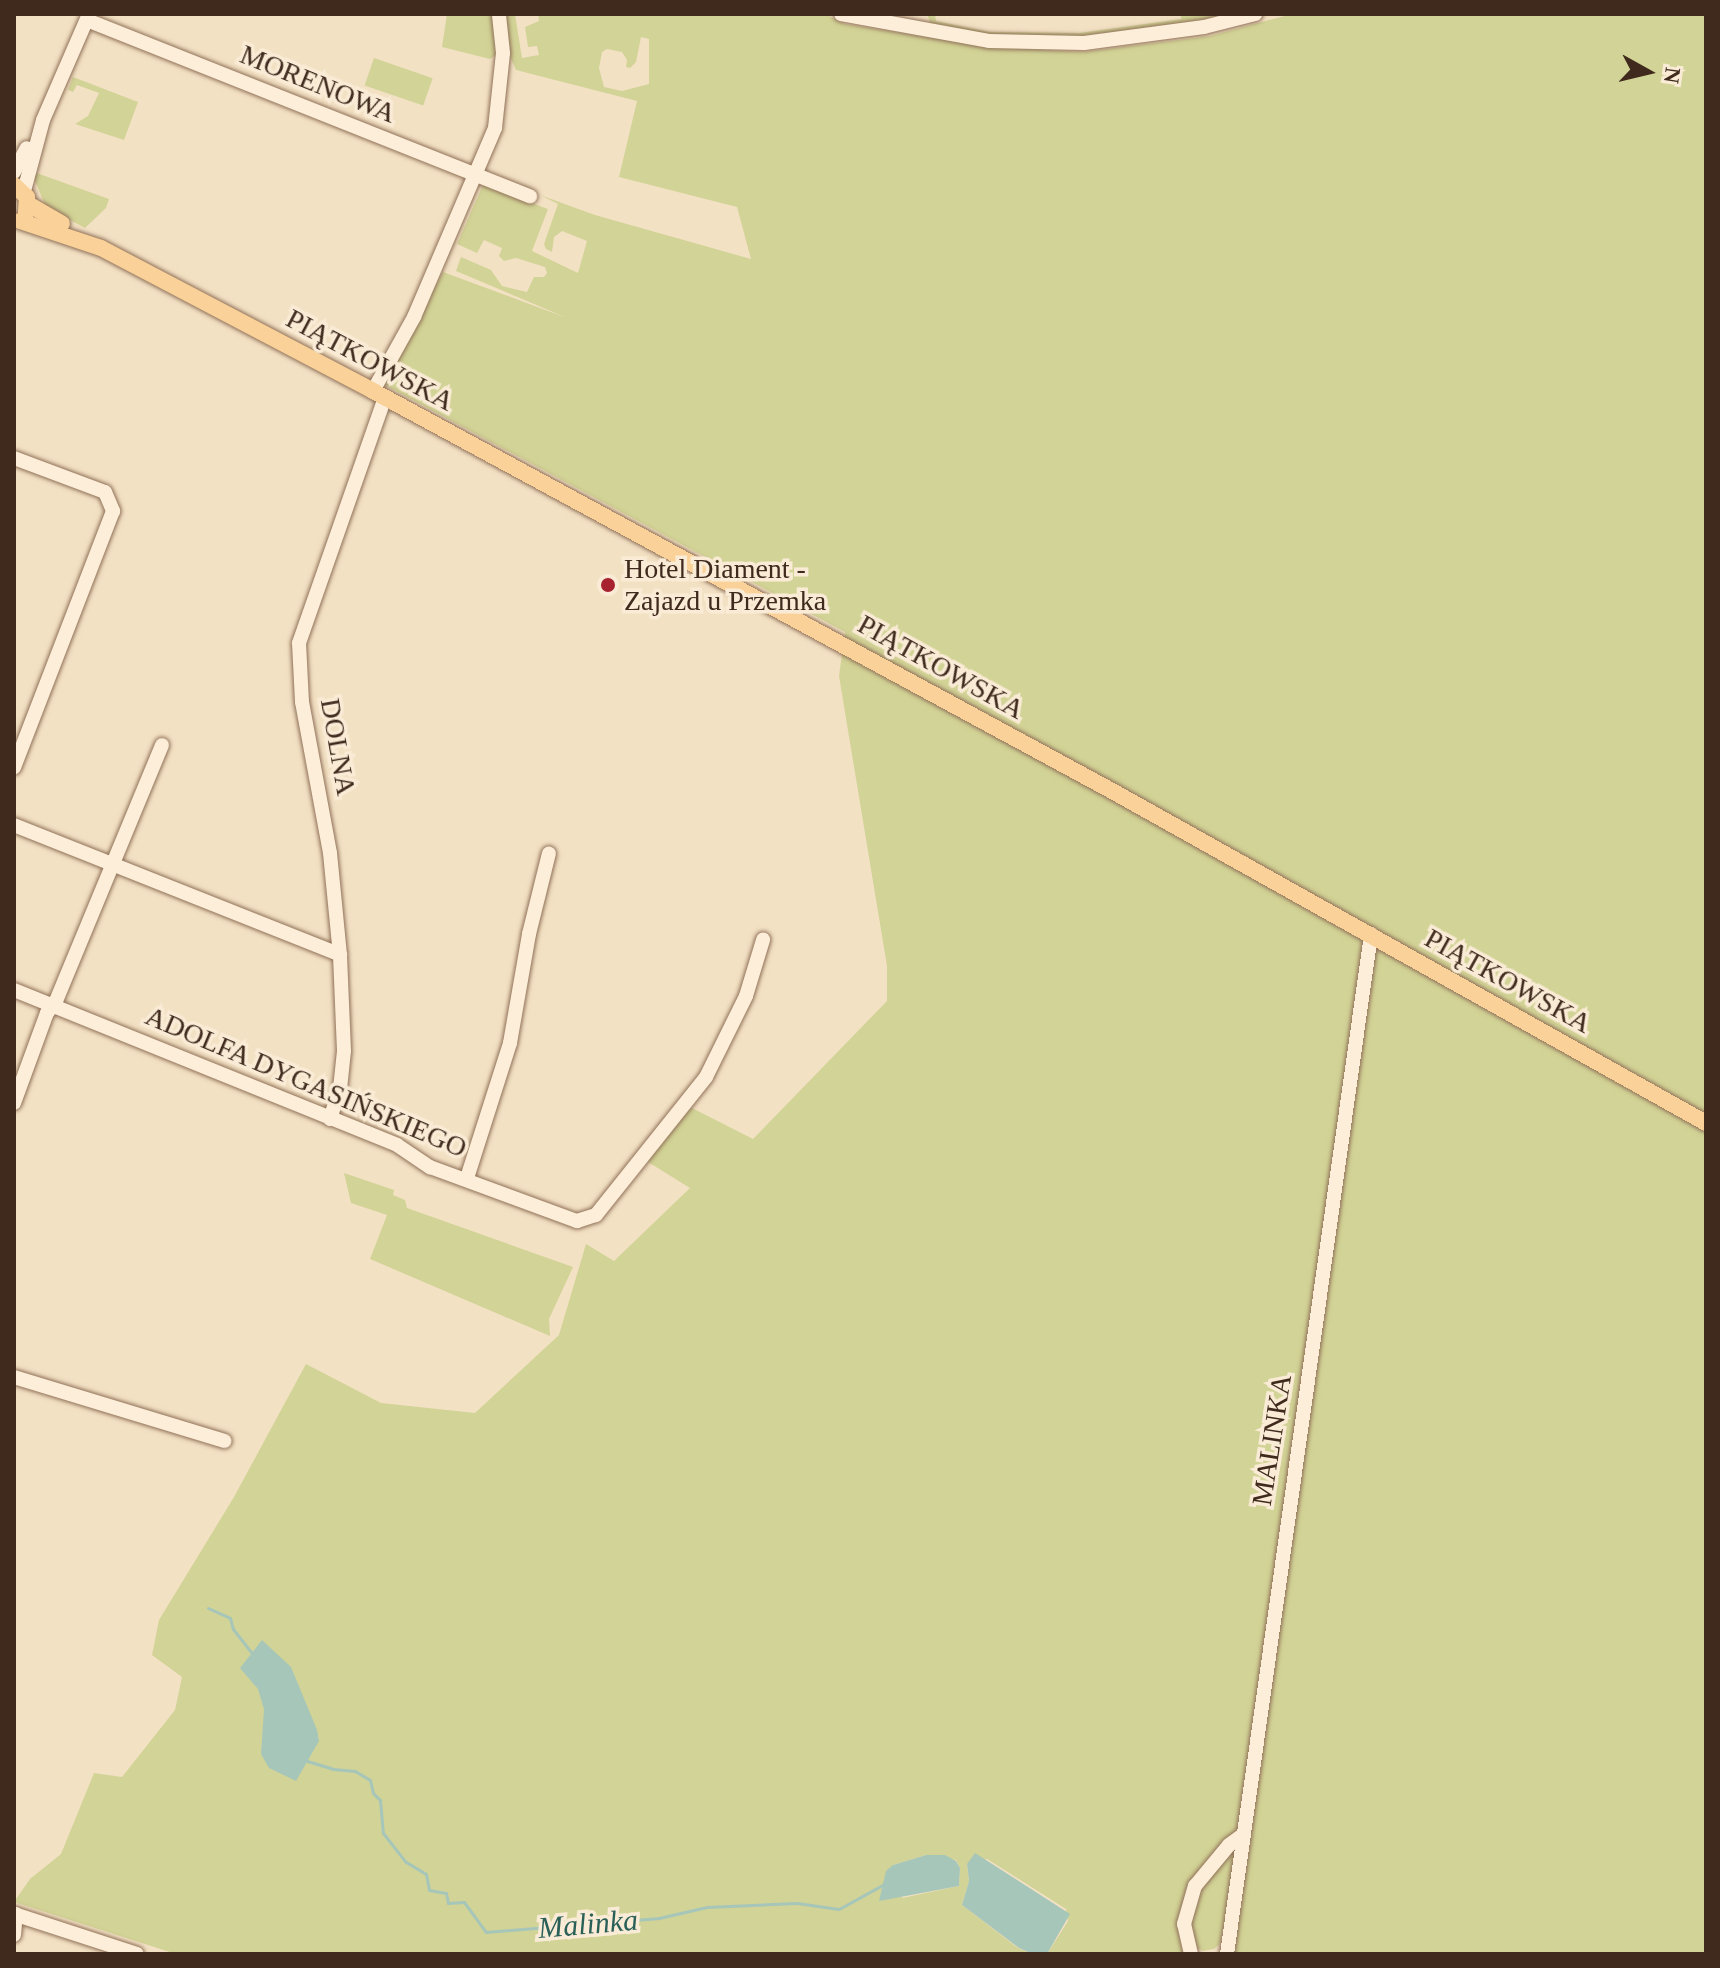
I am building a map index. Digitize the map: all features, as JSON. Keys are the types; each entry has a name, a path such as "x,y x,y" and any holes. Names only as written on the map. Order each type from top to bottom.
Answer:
{"main road":[{"path":"17,222 22,193"},
{"name":"PIĄTKOWSKA","path":"22,193 101,248 815,628 1371,934 1706,1123"},
{"name":"PIĄTKOWSKA","path":"17,222 101,248"}],"street":[{"name":"DOLNA","path":"330,1119 340,1089 344,1051 340,955 330,853 302,702 299,643 379,394 495,128 502,85 499,14"},
{"path":"841,14 989,41 1084,43 1204,27 1255,14"},
{"path":"922,14 922,30"},
{"name":"MORENOWA","path":"88,17 530,196"},
{"path":"14,172 43,120 88,17"},
{"path":"22,193 43,120"},
{"path":"14,458 105,492 113,511 14,768"},
{"path":"14,1103 47,1013 54,1006 162,745"},
{"path":"14,825 340,955"},
{"path":"467,1178 510,1043 529,934 549,853"},
{"name":"MALINKA","path":"1227,1954 1371,934"},
{"name":"ADOLFA DYGASIŃSKIEGO","path":"14,990 397,1145 430,1167 467,1178 577,1221 596,1215 706,1077 746,996 763,940"},
{"path":"14,1377 225,1441"},
{"path":"1191,1954 1184,1924 1195,1886 1229,1845 1243,1835"},
{"path":"14,1935 15,1914 137,1954"}],"green space":[{"path":"447,14 493,14 499,53 490,59 442,47"},
{"path":"504,14 515,14 522,58 539,55 537,46 528,47 525,27 539,21 538,14 825,14 845,24 988,47 1083,52 1210,36 1292,14 1706,14 1706,1954 1234,1954 1237,1933 1223,1929 1220,1944 1214,1949 1203,1951 1193,1946 1188,1954 1047,1954 1068,1921 1066,1909 987,1859 967,1864 969,1881 962,1905 1018,1948 1033,1954 176,1954 14,1902 30,1879 61,1854 94,1773 122,1777 175,1710 182,1677 152,1655 159,1620 234,1497 306,1364 381,1403 475,1413 559,1335 586,1244 614,1261 690,1188 648,1162 688,1106 753,1139 887,1001 887,966 839,676 845,632 383,384 443,272 567,318 456,271 461,257 491,270 502,286 527,292 534,277 544,277 547,273 545,267 516,258 504,261 499,256 502,248 484,240 477,253 457,244 483,185 548,209 532,251 578,273 587,241 562,231 554,237 552,252 546,249 544,244 558,204 540,195 595,215 751,259 737,207 619,177 637,101 516,70 509,54","holes":["641,37 649,39 649,84 622,91 604,87 599,68 602,52 607,49 622,52 627,60 626,67 630,68 636,62","926,1855 956,1860 960,1868 959,1886 902,1898 893,1865"]},
{"path":"927,14 935,14 936,21 990,32 1079,33 1181,19 1181,14 1220,14 1220,18 1083,38 990,36 931,25"},
{"path":"374,58 433,78 423,106 365,85"},
{"path":"73,77 138,102 124,140 75,124 88,116 99,93 77,85 73,92 68,90"},
{"path":"34,172 109,199 106,208 85,228 46,207"},
{"path":"344,1173 394,1190 393,1195 405,1200 407,1208 573,1267 549,1319 550,1336 370,1259 387,1215 351,1203"}],"shaded area":[{"path":"262,1640 291,1667 317,1730 319,1741 296,1781 269,1768 261,1754 264,1709 258,1689 240,1668"},
{"path":"975,1853 1070,1914 1047,1954 1033,1954 1019,1948 962,1905 969,1881 967,1864"},
{"path":"926,1855 945,1855 956,1861 960,1868 959,1886 879,1901 886,1871 893,1865"}],"waterway":[{"name":"Malinka","path":"208,1608 230,1618 233,1629 253,1655"},
{"name":"Malinka","path":"304,1760 333,1769 355,1771 370,1780 373,1793 380,1800 383,1833 406,1862 426,1874 429,1890 446,1893 448,1903 464,1902 486,1932 659,1918 707,1907 797,1903 839,1909 886,1883"}],"place":[{"name":"Hotel Diament - Zajazd u Przemka","path":"608,585"}]}
